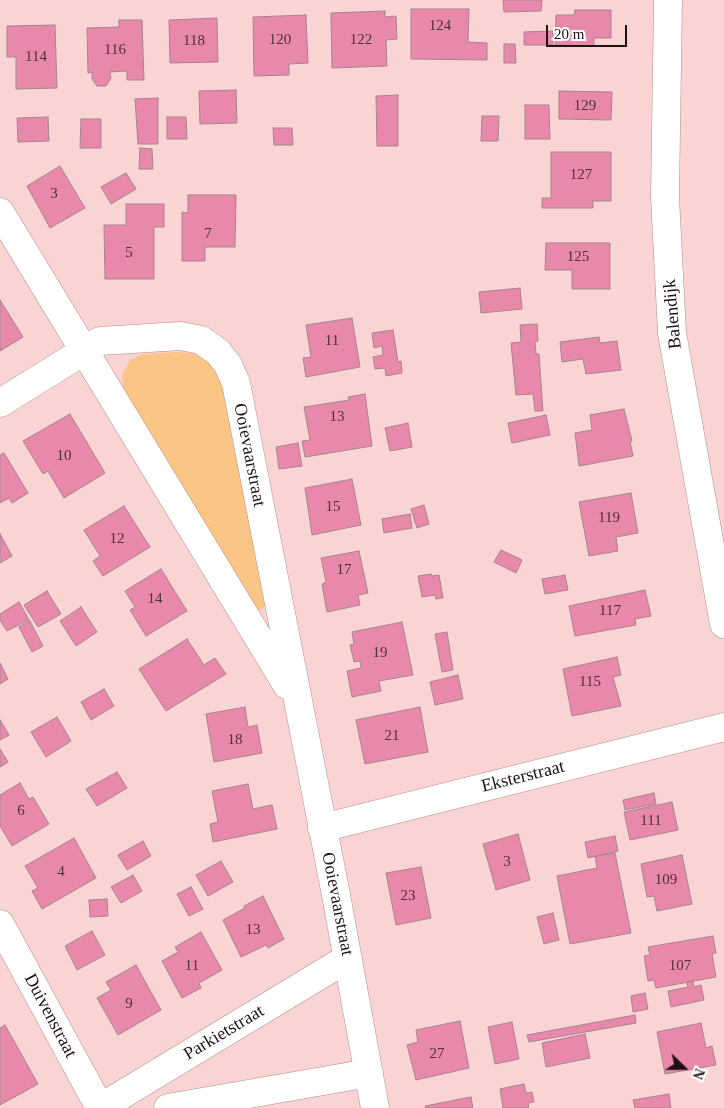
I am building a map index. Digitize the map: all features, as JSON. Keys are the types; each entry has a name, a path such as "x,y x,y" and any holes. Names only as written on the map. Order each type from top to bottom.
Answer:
{"street":[{"name":"Balendijk","path":"668,0 665,197 672,333 724,624"},
{"name":"Ooievaarstraat","path":"0,212 297,700"},
{"name":"Ooievaarstraat","path":"84,352 100,342 181,336 201,340 218,352 228,365 236,383 348,958 375,1108"},
{"path":"0,403 84,352"},
{"name":"Eksterstraat","path":"322,828 724,727"},
{"name":"Duivenstraat","path":"0,924 100,1108"},
{"name":"Parkietstraat","path":"100,1108 348,958"},
{"path":"168,1108 368,1073"}],"shaded area":[{"path":"177,352 199,354 214,365 227,383 268,599 264,608 257,611 124,392 122,375 130,360 144,354"}],"building":[{"path":"503,0 542,0 541,11 504,12"},
{"path":"411,9 469,9 468,42 487,43 487,60 411,59"},
{"path":"575,10 611,10 611,38 594,38 594,46 555,45 556,15 574,15"},
{"path":"385,11 385,17 396,16 397,39 386,40 387,66 332,68 331,13"},
{"path":"306,15 308,63 289,64 289,75 254,76 253,17"},
{"path":"217,18 218,62 170,63 169,20"},
{"path":"119,20 142,20 144,80 127,80 127,71 110,72 111,78 106,86 97,86 92,79 92,72 88,73 87,28 119,27"},
{"path":"55,25 57,88 16,89 16,57 7,57 7,26"},
{"path":"553,31 553,45 524,45 524,32"},
{"path":"504,44 515,44 516,63 504,63"},
{"path":"236,90 237,123 200,124 199,91"},
{"path":"559,91 612,92 611,120 559,119"},
{"path":"398,95 398,146 377,146 376,96"},
{"path":"158,98 158,144 138,144 135,99"},
{"path":"525,105 549,105 550,139 525,139"},
{"path":"482,116 499,116 498,141 481,141"},
{"path":"48,117 49,141 18,142 17,118"},
{"path":"167,117 186,117 187,139 167,139"},
{"path":"81,119 101,119 101,148 80,148"},
{"path":"273,128 292,128 293,145 274,145"},
{"path":"140,148 152,149 153,169 139,169"},
{"path":"551,152 611,152 611,201 593,201 593,208 542,208 542,198 551,198"},
{"path":"60,166 85,208 50,228 27,186"},
{"path":"126,173 136,189 111,204 101,187"},
{"path":"188,195 236,195 235,247 205,247 205,261 182,261 182,212 188,213"},
{"path":"126,204 164,204 164,227 154,227 154,279 105,279 104,225 126,225"},
{"path":"546,243 610,243 610,289 572,289 572,270 545,270"},
{"path":"520,288 522,309 481,313 479,292"},
{"path":"0,300 23,337 0,351"},
{"path":"352,318 360,367 306,377 303,358 311,357 306,325"},
{"path":"537,324 538,341 535,342 536,354 539,354 543,411 535,411 533,394 516,395 511,343 521,342 520,325"},
{"path":"393,330 398,362 401,361 402,373 386,376 385,368 375,369 373,357 383,355 382,346 374,348 372,333"},
{"path":"599,337 600,343 617,341 621,370 586,374 583,359 562,362 560,342"},
{"path":"365,394 372,446 305,457 302,441 310,440 304,407 349,400 348,397"},
{"path":"624,409 632,441 630,441 633,456 579,466 575,433 592,430 590,415"},
{"path":"70,414 105,473 64,498 48,471 43,474 23,441"},
{"path":"546,415 550,435 512,443 508,423"},
{"path":"408,423 412,447 390,451 385,428"},
{"path":"298,443 302,466 279,469 276,447"},
{"path":"4,453 28,493 12,503 9,498 0,503 0,455"},
{"path":"352,479 361,525 312,535 305,488"},
{"path":"631,493 638,533 616,537 618,551 589,556 579,502"},
{"path":"424,505 429,524 417,528 411,509"},
{"path":"124,506 150,547 103,576 93,561 100,556 84,530"},
{"path":"410,514 412,528 384,533 382,519"},
{"path":"0,534 12,556 0,563"},
{"path":"501,550 522,560 516,573 494,562"},
{"path":"359,551 368,593 358,595 360,605 327,612 322,584 326,582 321,558"},
{"path":"161,569 187,611 146,636 130,610 135,607 125,591"},
{"path":"431,574 432,576 439,575 443,598 436,599 435,595 422,597 418,576"},
{"path":"565,575 568,590 545,594 542,579"},
{"path":"645,590 651,616 635,619 636,625 575,636 569,606"},
{"path":"47,591 61,614 38,627 24,605"},
{"path":"19,602 29,620 7,631 0,620 0,614"},
{"path":"81,607 97,632 76,646 60,621"},
{"path":"30,621 43,646 32,652 19,627"},
{"path":"402,622 413,675 379,681 381,691 352,697 347,671 361,668 360,661 354,662 350,645 354,644 352,632"},
{"path":"447,632 453,670 442,672 435,634"},
{"path":"187,639 204,665 215,658 226,674 166,711 139,669"},
{"path":"617,657 621,675 613,677 621,706 572,716 563,669"},
{"path":"0,663 8,679 0,684"},
{"path":"458,675 463,699 435,705 430,682"},
{"path":"104,689 114,706 91,720 81,702"},
{"path":"245,707 248,727 257,725 262,753 214,762 206,714"},
{"path":"420,707 428,752 365,764 356,720"},
{"path":"57,717 71,741 46,757 31,732"},
{"path":"0,720 9,735 0,740"},
{"path":"0,749 8,762 0,767"},
{"path":"117,772 127,788 97,806 86,789"},
{"path":"20,783 29,799 33,797 49,824 12,846 0,826 0,795"},
{"path":"248,784 253,809 272,805 277,829 213,842 210,824 218,822 212,791"},
{"path":"654,793 656,804 625,810 623,800"},
{"path":"672,802 678,830 630,840 624,812"},
{"path":"518,834 530,880 496,890 483,844"},
{"path":"615,836 618,851 588,858 585,842"},
{"path":"74,838 96,878 42,909 32,891 38,888 25,866"},
{"path":"143,841 151,856 127,870 118,855"},
{"path":"615,853 631,933 570,944 557,876 597,868 595,856"},
{"path":"682,855 692,904 657,911 654,896 647,897 641,864"},
{"path":"221,861 233,882 208,896 196,875"},
{"path":"421,867 431,918 396,925 386,873"},
{"path":"133,875 142,891 121,903 111,887"},
{"path":"191,887 203,909 189,916 177,894"},
{"path":"263,896 284,939 268,948 266,945 241,957 223,920"},
{"path":"107,899 108,916 90,917 89,900"},
{"path":"553,913 559,940 544,944 537,917"},
{"path":"92,931 105,955 77,970 65,946"},
{"path":"201,932 222,970 199,983 201,988 182,998 162,961 178,952 175,947"},
{"path":"713,936 716,953 712,954 716,977 656,988 654,980 648,981 644,956 650,955 648,947"},
{"path":"136,965 161,1010 118,1035 97,998 111,990 106,982"},
{"path":"693,981 694,987 701,985 704,1000 671,1007 668,991 688,987 687,982"},
{"path":"645,993 648,1009 633,1012 631,996"},
{"path":"635,1015 636,1023 529,1042 527,1035"},
{"path":"460,1021 469,1068 416,1080 407,1045 418,1042 416,1030"},
{"path":"512,1022 519,1059 495,1064 488,1027"},
{"path":"701,1023 706,1048 712,1046 716,1065 665,1074 657,1032"},
{"path":"5,1025 38,1084 0,1105 0,1028"},
{"path":"585,1034 590,1058 546,1067 542,1043"},
{"path":"524,1084 526,1093 532,1092 534,1102 528,1103 529,1108 503,1108 500,1089"},
{"path":"669,1094 671,1108 635,1108 633,1100"},
{"path":"471,1097 473,1108 426,1108 425,1106"}]}
